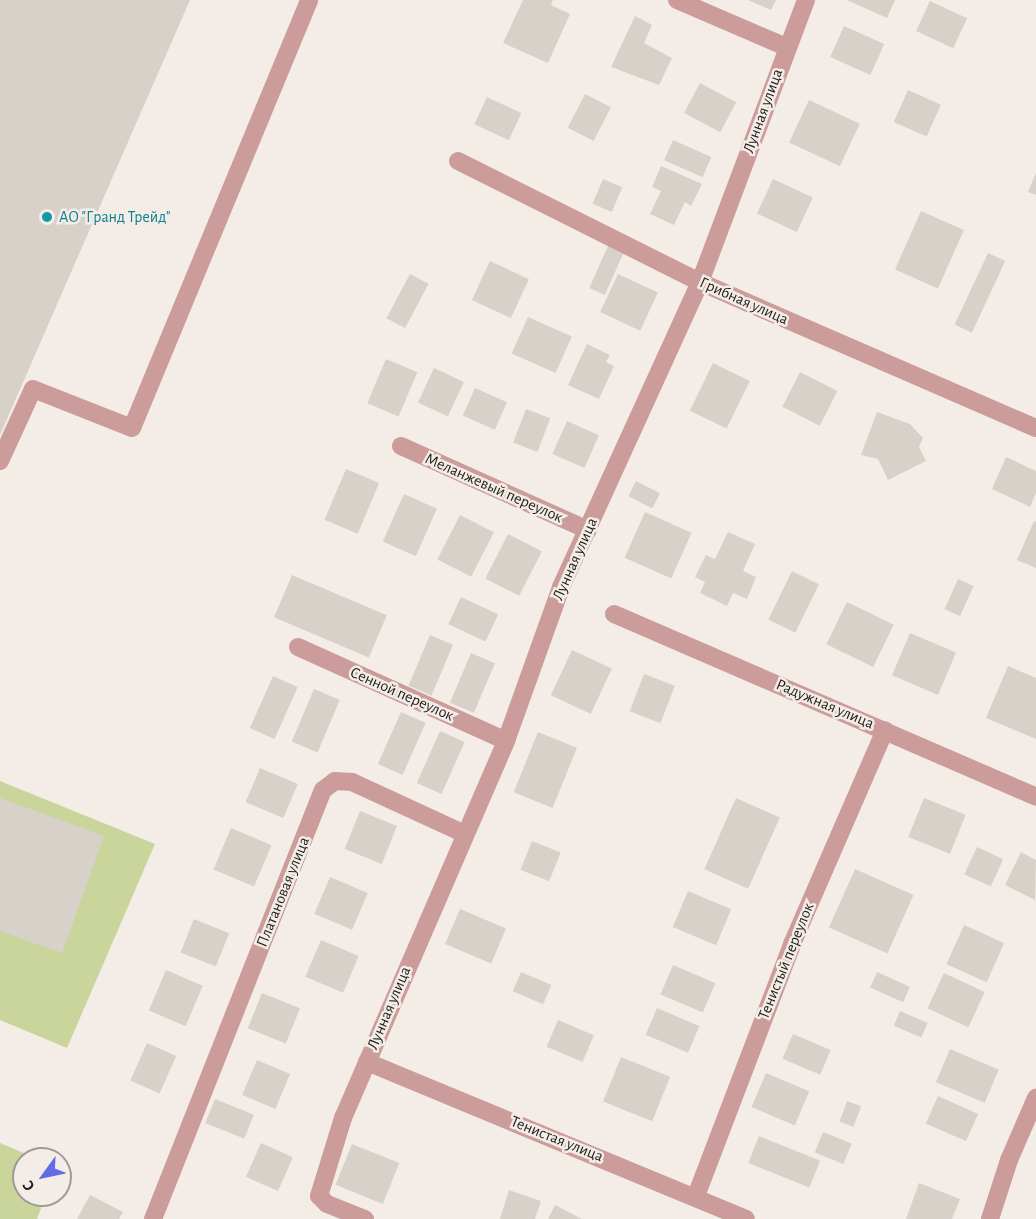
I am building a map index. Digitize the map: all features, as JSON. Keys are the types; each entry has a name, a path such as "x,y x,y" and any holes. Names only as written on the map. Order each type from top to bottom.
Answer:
{"street":[{"path":"0,462 33,389 132,428 309,0"},
{"path":"676,0 786,47"},
{"name":"Лунная улица","path":"365,1219 327,1204 319,1196 342,1118 506,741 561,587 700,282 786,47 806,0"},
{"name":"Грибная улица","path":"458,161 700,282 1036,428"},
{"name":"Меланжевый переулок","path":"401,446 588,530"},
{"name":"Радужная улица","path":"614,614 1036,797"},
{"name":"Сенной переулок","path":"298,647 506,741"},
{"name":"Тенистый переулок","path":"696,1196 792,944 885,730"},
{"name":"Платановая улица","path":"153,1219 323,790 335,782 352,782 465,834"},
{"name":"Тенистая улица","path":"367,1062 696,1196 746,1219"},
{"path":"990,1219 1009,1160 1036,1098"}],"green space":[{"path":"0,781 155,844 67,1048 0,1020"},
{"path":"0,1143 12,1148 12,1207 42,1207 37,1219 0,1219"}],"building":[{"name":"АО \"Гранд Трейд\"","path":"0,0 190,0 0,435"},
{"path":"523,0 553,0 551,5 570,14 548,63 503,43"},
{"path":"748,0 776,0 771,10"},
{"path":"847,0 895,0 887,18"},
{"path":"930,1 967,18 953,48 916,31"},
{"path":"635,16 652,25 644,43 672,58 659,85 611,67"},
{"path":"844,26 884,44 870,75 830,57"},
{"path":"700,83 736,102 720,132 684,113"},
{"path":"908,90 941,105 927,137 894,122"},
{"path":"585,94 611,107 594,141 568,128"},
{"path":"487,97 521,113 509,140 474,124"},
{"path":"809,100 860,124 840,166 789,143"},
{"path":"673,140 711,157 702,177 664,160"},
{"path":"661,166 702,184 691,206 685,202 674,225 650,214 661,191 652,187"},
{"path":"1036,173 1036,195 1028,192"},
{"path":"603,179 622,187 612,212 592,204"},
{"path":"773,179 813,198 797,232 757,213"},
{"path":"921,211 964,230 938,289 895,269"},
{"path":"608,246 624,253 605,295 589,288"},
{"path":"988,253 1005,261 972,333 955,325"},
{"path":"490,261 529,279 511,318 472,300"},
{"path":"410,274 429,284 405,328 387,318"},
{"path":"618,274 658,293 640,331 600,312"},
{"path":"528,317 572,337 556,373 512,354"},
{"path":"587,344 610,355 606,362 614,366 599,399 568,385"},
{"path":"386,359 417,372 399,416 367,403"},
{"path":"713,363 750,381 727,429 690,411"},
{"path":"434,368 464,382 448,416 418,402"},
{"path":"800,372 837,391 820,426 782,407"},
{"path":"475,388 507,402 495,430 463,415"},
{"path":"526,409 550,418 537,452 513,443"},
{"path":"877,412 910,424 923,438 919,447 926,461 888,480 878,459 861,455"},
{"path":"567,421 599,435 584,468 552,454"},
{"path":"1006,457 1036,471 1036,493 1030,507 992,489"},
{"path":"346,469 379,483 358,534 325,520"},
{"path":"636,481 660,493 652,508 628,496"},
{"path":"404,494 437,509 416,556 383,542"},
{"path":"645,512 692,533 671,578 625,558"},
{"path":"460,515 494,532 471,577 437,560"},
{"path":"1034,521 1036,522 1036,568 1017,560"},
{"path":"728,532 755,544 743,571 756,577 747,599 733,593 727,606 700,593 705,582 695,577 706,555 715,559"},
{"path":"508,534 542,551 519,596 485,579"},
{"path":"792,571 819,584 795,633 768,620"},
{"path":"292,575 387,615 369,658 274,617"},
{"path":"958,579 974,586 960,616 945,609"},
{"path":"461,597 498,614 485,642 448,624"},
{"path":"847,602 894,625 873,667 826,644"},
{"path":"910,633 956,653 938,695 892,675"},
{"path":"430,635 453,645 432,695 409,686"},
{"path":"572,650 612,669 591,714 551,695"},
{"path":"471,653 495,663 474,713 450,703"},
{"path":"1008,666 1036,678 1036,739 986,718"},
{"path":"644,674 675,686 660,723 630,711"},
{"path":"273,676 298,687 274,739 250,728"},
{"path":"314,689 340,700 318,752 292,741"},
{"path":"401,712 426,723 402,775 378,764"},
{"path":"440,731 465,742 441,794 417,783"},
{"path":"538,732 577,748 553,808 514,792"},
{"path":"260,768 298,784 283,818 246,802"},
{"path":"0,798 104,836 62,953 0,931"},
{"path":"736,798 780,818 748,889 704,869"},
{"path":"924,798 966,815 950,854 908,837"},
{"path":"360,811 397,826 382,864 345,849"},
{"path":"231,828 272,845 254,887 213,869"},
{"path":"532,841 561,853 549,881 520,870"},
{"path":"977,847 1003,859 991,886 964,874"},
{"path":"1021,852 1036,860 1035,900 1005,885"},
{"path":"855,869 913,895 887,953 829,927"},
{"path":"330,877 368,893 352,930 314,914"},
{"path":"688,891 731,909 716,945 673,927"},
{"path":"460,909 506,929 491,964 445,944"},
{"path":"194,919 229,933 216,967 181,952"},
{"path":"964,925 1004,943 987,982 947,964"},
{"path":"321,940 359,956 343,993 305,977"},
{"path":"673,965 715,983 703,1012 660,994"},
{"path":"166,970 203,986 186,1026 149,1011"},
{"path":"521,972 551,985 543,1004 513,991"},
{"path":"877,972 910,987 903,1002 870,988"},
{"path":"944,973 985,992 968,1027 928,1008"},
{"path":"262,993 300,1008 286,1044 248,1028"},
{"path":"657,1008 699,1026 688,1053 646,1035"},
{"path":"900,1011 928,1023 921,1037 894,1026"},
{"path":"558,1020 594,1035 583,1062 547,1047"},
{"path":"793,1034 831,1050 820,1075 782,1059"},
{"path":"147,1043 176,1056 160,1093 130,1080"},
{"path":"950,1049 999,1070 985,1103 936,1082"},
{"path":"621,1057 670,1077 652,1121 603,1102"},
{"path":"257,1060 290,1074 275,1109 242,1095"},
{"path":"766,1073 809,1091 795,1125 752,1107"},
{"path":"938,1096 978,1114 966,1141 926,1123"},
{"path":"215,1099 254,1115 244,1139 205,1123"},
{"path":"847,1101 861,1106 854,1127 839,1122"},
{"path":"823,1132 852,1144 844,1164 815,1152"},
{"path":"759,1136 820,1161 809,1188 748,1163"},
{"path":"261,1143 293,1157 278,1191 246,1177"},
{"path":"352,1144 399,1163 383,1204 336,1185"},
{"path":"919,1183 960,1199 952,1219 906,1219"},
{"path":"509,1190 541,1201 535,1219 500,1219"},
{"path":"90,1195 123,1212 119,1219 77,1219"},
{"path":"555,1205 582,1219 548,1219"}],"place":[{"name":"АО \"Гранд Трейд\"","path":"47,217"}]}
